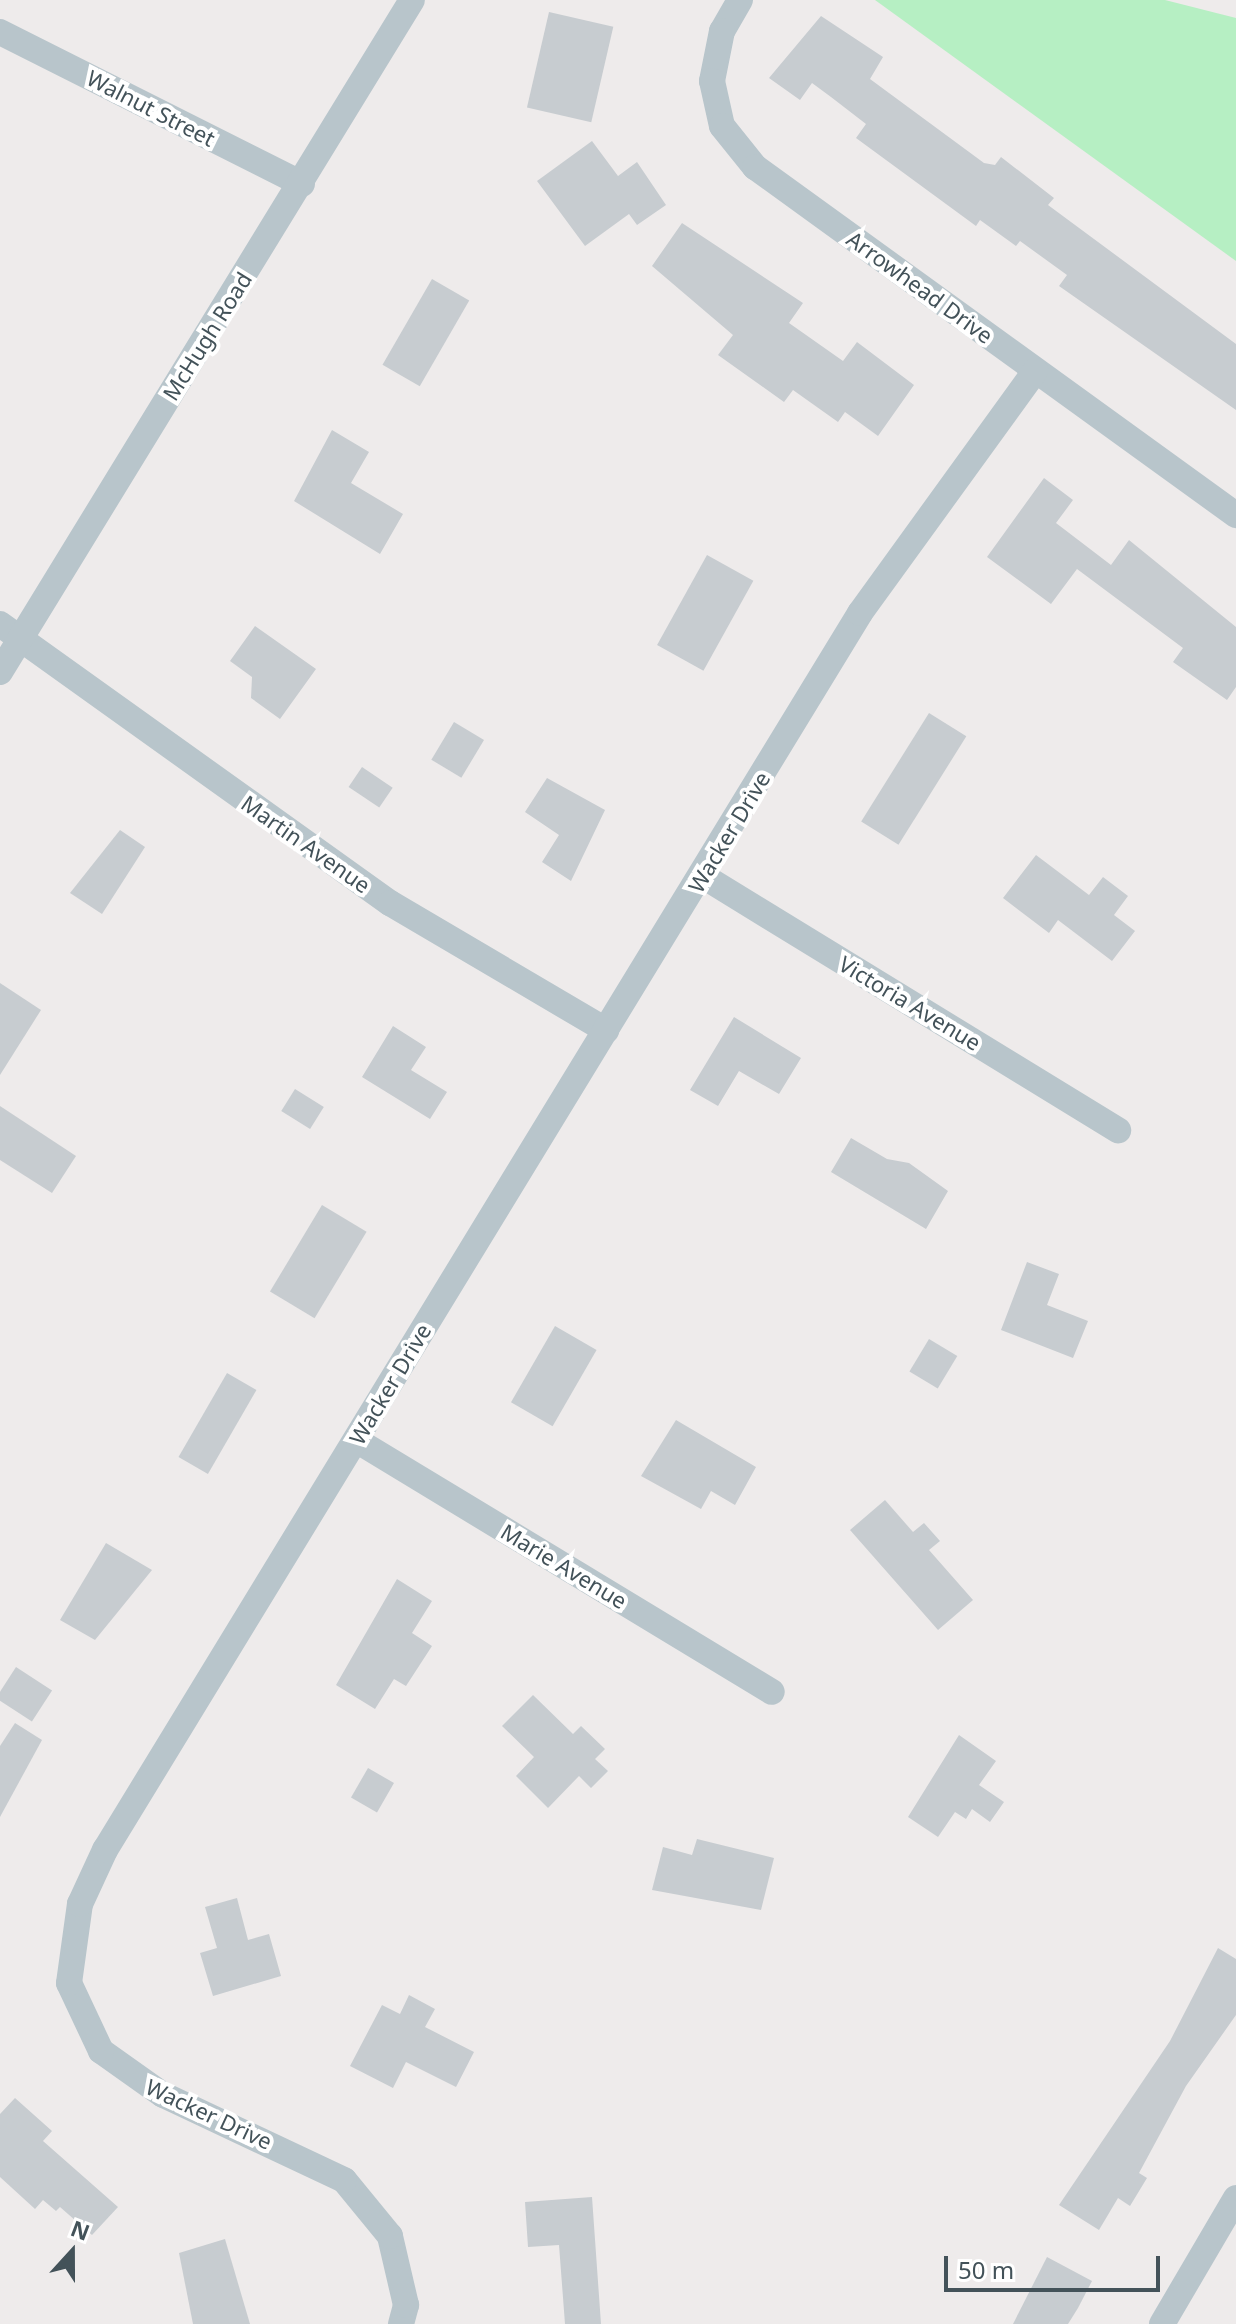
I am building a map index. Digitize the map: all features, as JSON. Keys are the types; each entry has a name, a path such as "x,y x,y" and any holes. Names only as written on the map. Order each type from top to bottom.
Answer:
{"street":[{"name":"McHugh Road","path":"0,672 10,631 302,184 412,0"},
{"name":"Arrowhead Drive","path":"740,0 722,31 712,81 730,136 755,167 1236,515"},
{"name":"Walnut Street","path":"0,32 302,184"},
{"name":"Wacker Drive","path":"401,2324 402,2274 372,2208 312,2162 136,2080 101,2051 69,1983 69,1942 105,1850 703,876 860,613 1035,371"},
{"name":"Martin Avenue","path":"10,631 390,903 606,1030"},
{"name":"Victoria Avenue","path":"703,876 1118,1130"},
{"name":"Marie Avenue","path":"356,1440 772,1692"},
{"path":"1162,2324 1236,2198"}],"green space":[{"path":"875,0 1165,0 1236,18 1236,261"}],"building":[{"path":"549,12 613,27 591,122 527,107"},
{"path":"821,16 883,57 870,79 984,163 995,165 1001,157 1054,198 1048,205 1236,344 1236,410 1059,286 1067,275 1020,241 1016,246 980,220 976,226 856,138 866,124 812,83 800,100 769,78"},
{"path":"592,141 618,176 637,162 666,205 637,225 629,214 585,246 537,181"},
{"path":"682,223 803,303 789,323 843,361 857,342 914,385 878,436 845,412 838,422 793,390 784,402 718,355 733,335 652,266"},
{"path":"432,279 469,300 420,386 382,365"},
{"path":"332,430 369,452 351,483 403,514 380,554 294,501"},
{"path":"1044,478 1073,500 1056,523 1111,565 1129,540 1236,627 1236,687 1227,700 1173,662 1183,648 1077,569 1051,604 987,557"},
{"path":"707,555 753,581 703,671 657,645"},
{"path":"255,626 316,669 280,719 251,698 252,677 230,661"},
{"path":"929,713 966,736 898,845 861,822"},
{"path":"454,722 484,740 461,778 431,760"},
{"path":"362,767 393,788 379,808 349,787"},
{"path":"547,778 605,810 571,881 542,862 559,835 525,812"},
{"path":"120,830 145,847 102,914 70,893"},
{"path":"1036,855 1089,895 1103,877 1128,896 1114,915 1135,931 1112,961 1058,920 1049,933 1003,898"},
{"path":"0,983 41,1010 0,1075"},
{"path":"734,1017 801,1058 779,1094 739,1071 718,1106 690,1090"},
{"path":"393,1026 426,1047 411,1070 447,1092 430,1119 362,1077"},
{"path":"295,1089 324,1107 310,1129 281,1111"},
{"path":"0,1106 76,1156 52,1193 0,1160"},
{"path":"851,1138 887,1159 909,1163 948,1191 926,1229 831,1172"},
{"path":"322,1205 367,1232 315,1318 270,1292"},
{"path":"1027,1262 1059,1274 1047,1305 1088,1321 1073,1358 1001,1330"},
{"path":"555,1326 597,1350 553,1426 511,1402"},
{"path":"929,1339 957,1356 938,1389 909,1372"},
{"path":"227,1373 256,1390 208,1474 178,1457"},
{"path":"676,1420 756,1467 735,1505 711,1491 701,1509 641,1476"},
{"path":"885,1500 913,1532 924,1523 940,1541 929,1550 973,1600 938,1630 850,1530"},
{"path":"106,1543 152,1570 95,1640 60,1620"},
{"path":"397,1579 432,1601 412,1633 432,1646 406,1686 394,1679 375,1709 336,1685"},
{"path":"16,1667 52,1690 32,1721 0,1701 0,1692"},
{"path":"533,1695 573,1734 581,1726 605,1749 595,1759 608,1771 591,1788 579,1776 548,1808 516,1776 534,1757 502,1726"},
{"path":"15,1723 42,1740 0,1817 0,1746"},
{"path":"959,1735 996,1761 979,1785 1004,1802 990,1822 972,1809 966,1819 955,1812 938,1837 908,1817"},
{"path":"368,1768 394,1783 377,1812 351,1797"},
{"path":"697,1839 774,1858 761,1910 652,1890 663,1847 692,1855"},
{"path":"237,1898 248,1940 269,1934 281,1976 213,1996 200,1953 217,1948 205,1907"},
{"path":"1218,1948 1236,1959 1236,2015 1186,2086 1139,2173 1147,2178 1130,2206 1118,2198 1099,2230 1059,2205 1170,2041"},
{"path":"409,1995 435,2009 425,2027 474,2052 456,2087 406,2062 393,2088 350,2066 382,2005 400,2014"},
{"path":"15,2098 52,2131 43,2141 118,2207 92,2235 60,2207 56,2211 43,2200 35,2209 0,2177 0,2114"},
{"path":"592,2197 601,2324 565,2324 559,2245 528,2247 525,2202"},
{"path":"225,2239 250,2324 193,2324 179,2253"},
{"path":"1047,2257 1092,2281 1068,2324 1013,2324"}]}
